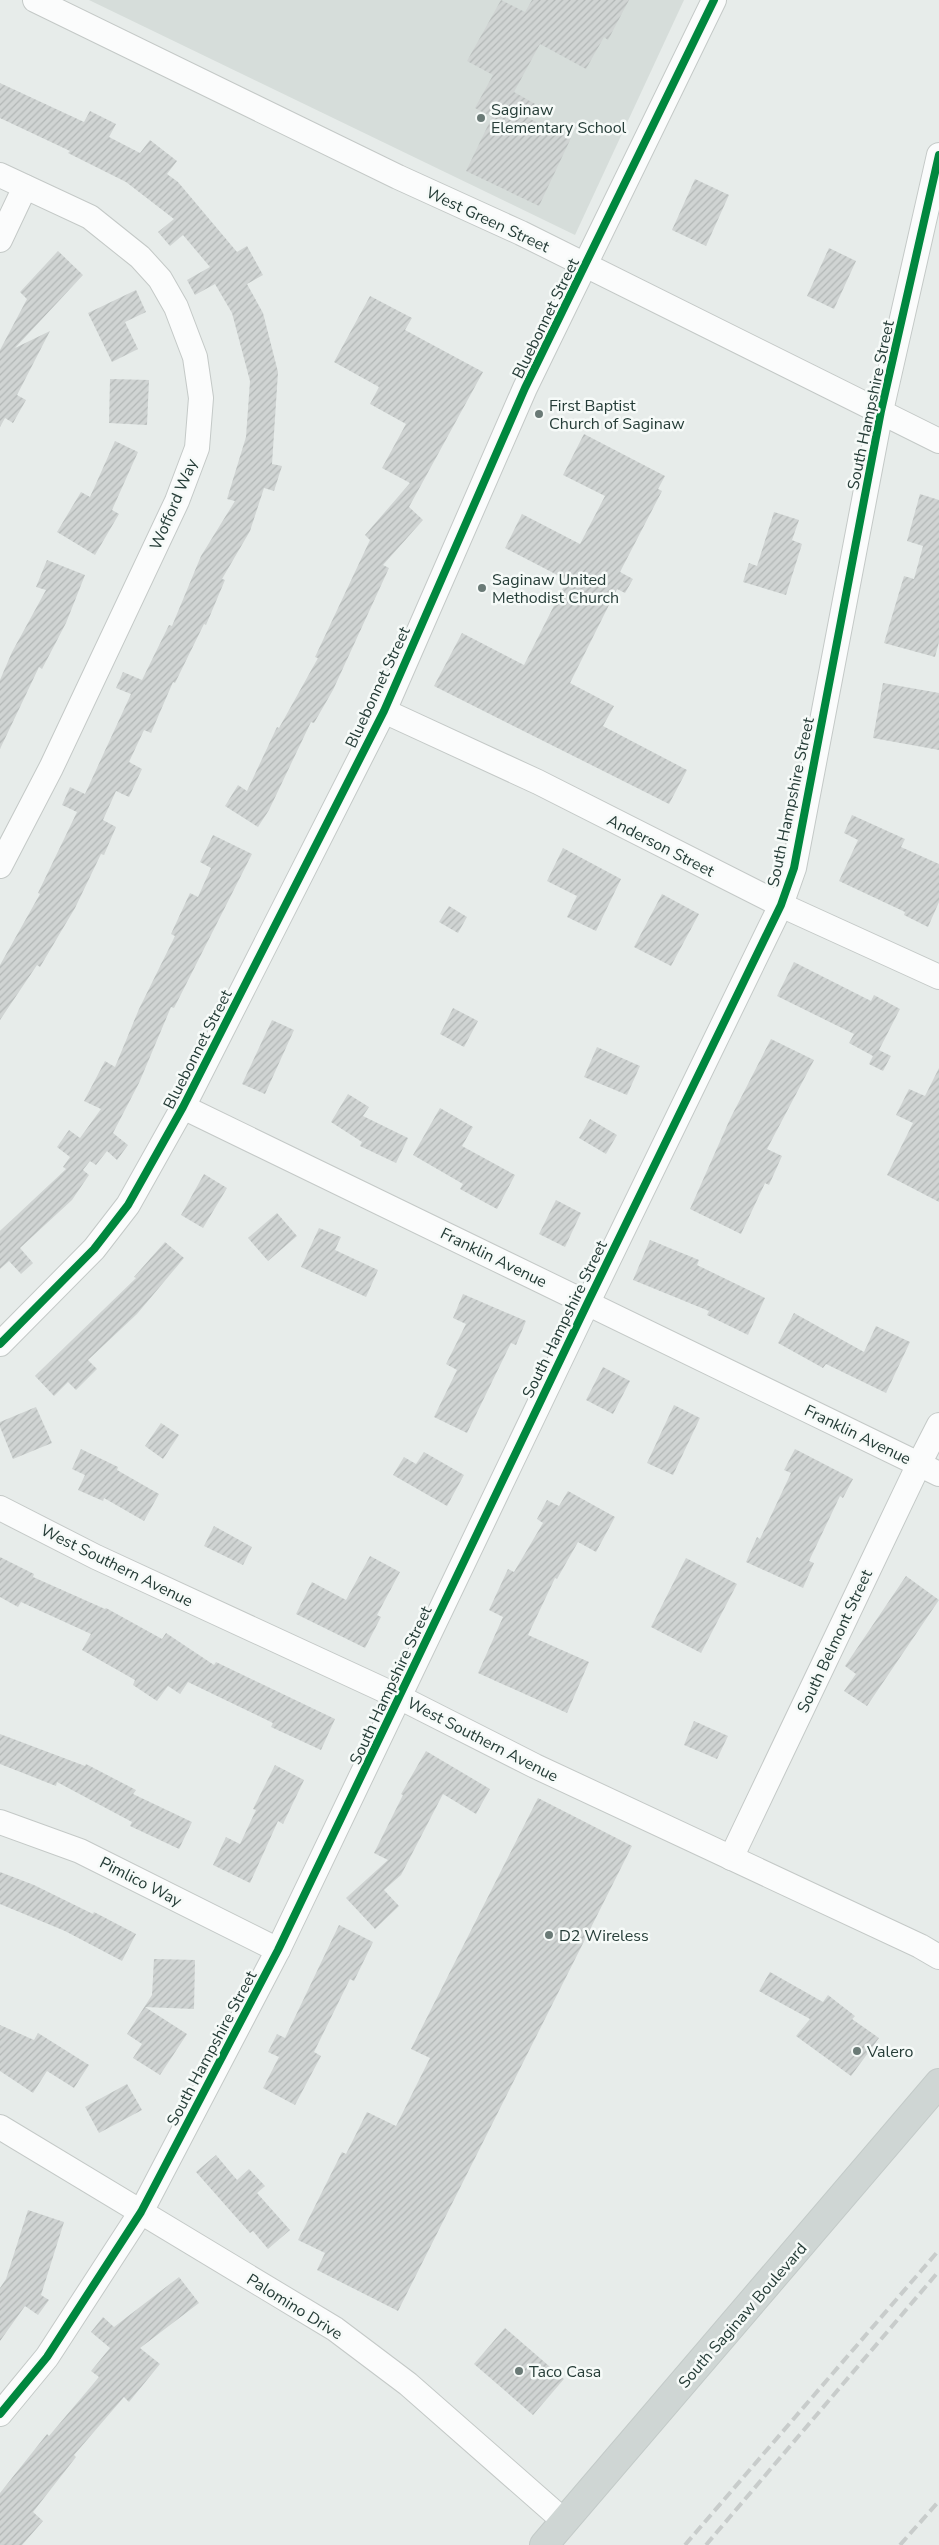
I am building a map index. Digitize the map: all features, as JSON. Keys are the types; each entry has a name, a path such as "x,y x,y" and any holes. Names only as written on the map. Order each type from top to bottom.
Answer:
{"main road":[{"name":"South Saginaw Boulevard","path":"544,2545 939,2083"}],"street":[{"name":"West Green Street","path":"35,0 586,266 939,441"},
{"name":"Bluebonnet Street","path":"0,1344 94,1249 123,1212 183,1107 384,711 525,388 714,0"},
{"name":"South Hampshire Street","path":"0,2414 47,2357 140,2212 278,1950 588,1302 782,905 794,868 881,411 939,155"},
{"name":"Wofford Way","path":"0,175 90,217 140,257 160,279 176,307 195,357 201,398 197,448 177,501 51,768 0,866"},
{"path":"0,240 25,187"},
{"name":"Anderson Street","path":"384,711 538,782 782,905 939,977"},
{"name":"Franklin Avenue","path":"183,1107 929,1469"},
{"name":"South Belmont Street","path":"731,1858 929,1469 939,1425"},
{"name":"West Southern Avenue","path":"0,1508 96,1556 399,1697 535,1766 920,1946 939,1957"},
{"name":"Pimlico Way","path":"0,1822 80,1851 278,1950"},
{"name":"Palomino Drive","path":"0,2128 335,2329 408,2384 564,2521"}],"shaded area":[{"name":"Saginaw Elementary School","path":"89,0 684,0 575,235"}],"building":[{"path":"501,0 525,12 532,0 629,0 608,40 604,37 586,69 540,44 514,92 537,105 530,119 571,138 539,206 466,171 492,117 475,108 493,75 467,61"},
{"path":"0,83 84,122 90,111 116,124 109,137 140,153 150,140 177,161 167,174 178,182 237,252 247,246 263,275 247,284 263,313 278,372 272,464 282,466 274,491 264,488 250,531 222,579 225,580 206,625 204,624 175,683 173,682 151,733 144,730 129,762 142,769 129,797 116,791 103,820 116,827 104,855 101,854 75,908 40,967 37,965 0,1020 0,965 40,894 38,893 77,812 62,805 70,787 85,794 131,694 116,688 123,672 142,680 169,625 172,626 201,556 235,501 227,499 246,437 250,381 232,313 215,284 195,295 187,280 210,267 183,235 170,246 158,232 174,219 126,182 68,153 70,151 0,118"},
{"path":"695,179 729,195 706,246 672,230"},
{"path":"829,248 856,261 834,309 807,296"},
{"path":"58,251 83,275 15,348 50,331 17,395 26,400 13,423 5,418 0,427 0,350 27,299 20,292"},
{"path":"136,290 146,312 125,322 138,349 112,362 88,313"},
{"path":"370,296 412,318 405,330 483,372 409,507 423,520 383,565 389,568 333,690 314,723 311,722 269,810 258,827 225,806 238,785 247,791 277,727 279,728 318,658 315,657 370,540 365,535 410,483 382,468 406,424 370,404 379,387 334,362"},
{"path":"110,379 149,380 147,425 109,423"},
{"path":"584,434 665,476 658,489 662,491 620,572 633,579 625,593 617,589 570,683 614,706 603,726 687,770 669,804 434,686 462,633 524,665 567,580 505,548 522,514 580,544 605,496 563,475"},
{"path":"115,441 138,452 112,510 119,514 95,555 57,532 81,492 90,497"},
{"path":"920,494 939,500 939,642 935,657 884,643 904,576 914,579 923,546 907,541"},
{"path":"774,512 799,520 792,540 802,544 786,595 743,582 749,563 757,566"},
{"path":"47,560 85,575 66,623 42,669 39,667 0,749 0,680 12,652 46,590 36,587"},
{"path":"883,683 939,693 939,750 873,738"},
{"path":"852,815 905,839 901,847 939,864 939,902 928,927 904,915 905,912 839,881 858,840 844,833"},
{"path":"213,835 252,854 174,1008 171,1007 139,1083 113,1133 128,1145 117,1160 107,1151 96,1165 90,1161 83,1170 89,1175 72,1200 20,1248 33,1263 21,1274 9,1261 0,1269 0,1231 66,1169 63,1167 70,1157 57,1147 69,1130 80,1138 101,1109 84,1101 105,1061 115,1067 139,1009 175,936 171,934 190,893 198,897 211,868 200,862"},
{"path":"563,848 621,879 596,931 567,917 577,896 547,881"},
{"path":"662,894 699,914 671,966 634,947"},
{"path":"449,906 467,917 458,933 439,922"},
{"path":"794,962 871,1001 874,995 900,1009 879,1050 891,1056 883,1071 869,1064 873,1056 849,1043 854,1034 777,996"},
{"path":"453,1008 478,1021 464,1047 440,1034"},
{"path":"272,1020 294,1030 265,1094 242,1084"},
{"path":"771,1039 814,1060 767,1149 782,1156 769,1185 765,1183 741,1234 690,1209 730,1119"},
{"path":"597,1047 640,1066 627,1095 584,1077"},
{"path":"939,1068 939,1202 887,1175 913,1123 896,1115 909,1089 925,1096"},
{"path":"348,1094 369,1107 363,1116 408,1138 396,1163 360,1146 362,1142 331,1122"},
{"path":"440,1108 473,1127 462,1146 515,1175 497,1209 460,1189 463,1184 413,1155"},
{"path":"590,1119 617,1135 606,1154 579,1138"},
{"path":"204,1174 227,1188 203,1228 181,1215"},
{"path":"556,1200 581,1213 565,1247 539,1234"},
{"path":"277,1213 297,1236 268,1261 248,1238"},
{"path":"319,1228 341,1237 335,1250 378,1270 366,1297 301,1267"},
{"path":"650,1240 699,1260 697,1265 765,1298 748,1335 707,1315 709,1311 633,1280"},
{"path":"165,1242 184,1258 137,1314 88,1360 97,1369 76,1390 68,1382 54,1396 35,1376 136,1278 134,1277"},
{"path":"463,1294 526,1321 516,1345 511,1343 467,1433 434,1417 457,1370 446,1364 466,1324 453,1318"},
{"path":"794,1313 864,1352 876,1326 910,1342 886,1393 826,1364 823,1368 778,1343"},
{"path":"603,1367 630,1381 613,1414 586,1400"},
{"path":"674,1405 700,1418 673,1475 647,1463"},
{"path":"36,1407 52,1443 13,1459 0,1427 0,1422"},
{"path":"161,1423 179,1435 163,1459 145,1446"},
{"path":"81,1449 118,1467 117,1470 159,1494 144,1521 104,1498 103,1501 78,1490 85,1475 72,1469"},
{"path":"795,1449 853,1479 843,1498 840,1496 809,1561 814,1563 803,1588 746,1562 757,1537 760,1539 791,1473 784,1470"},
{"path":"424,1452 464,1475 447,1506 393,1475 404,1457 416,1464"},
{"path":"568,1491 615,1517 596,1552 578,1542 557,1579 555,1578 528,1635 589,1662 567,1713 478,1673 503,1617 489,1610 508,1569 514,1572 543,1523 537,1519 547,1500 559,1506"},
{"path":"214,1526 252,1547 243,1565 204,1546"},
{"path":"370,1556 400,1572 377,1615 381,1617 365,1648 296,1614 312,1582 346,1600"},
{"path":"0,1557 34,1574 33,1577 106,1608 162,1639 166,1633 214,1665 216,1662 335,1719 321,1750 271,1727 273,1723 188,1682 180,1694 168,1686 157,1701 133,1685 135,1680 82,1650 91,1634 21,1602 18,1607 0,1597"},
{"path":"686,1558 737,1584 701,1653 651,1627"},
{"path":"906,1576 939,1600 867,1706 844,1691 856,1674 845,1666"},
{"path":"694,1721 728,1736 717,1759 684,1745"},
{"path":"0,1734 85,1766 86,1764 136,1790 133,1794 192,1822 179,1849 130,1826 132,1822 57,1782 56,1786 0,1764"},
{"path":"426,1751 490,1789 476,1814 443,1794 401,1875 384,1890 399,1906 375,1929 346,1898 388,1860 374,1853 403,1795 401,1794"},
{"path":"275,1765 304,1780 283,1824 278,1821 250,1883 213,1865 226,1837 240,1844 256,1810 253,1809"},
{"path":"538,1798 632,1846 398,2311 317,2270 325,2253 298,2240 342,2152 346,2154 367,2112 396,2126 430,2058 411,2049"},
{"path":"0,1872 34,1885 93,1914 94,1912 136,1934 122,1961 65,1931 0,1904"},
{"path":"339,1925 373,1942 354,1981 350,1979 314,2052 321,2056 295,2105 263,2088 279,2057 268,2052 277,2034 285,2038"},
{"path":"154,1959 195,1960 194,2009 145,2007 187,2034 160,2075 133,2058 142,2044 127,2034 152,1995"},
{"path":"770,1972 823,2002 828,1995 855,2016 852,2019 879,2038 851,2076 796,2036 810,2019 759,1991"},
{"path":"0,2025 34,2040 38,2033 89,2065 74,2088 47,2071 33,2093 0,2071"},
{"path":"127,2084 142,2110 99,2133 85,2107"},
{"path":"216,2155 237,2180 249,2169 265,2186 257,2193 290,2230 268,2249 253,2231 250,2233 196,2172"},
{"path":"28,2210 64,2222 41,2295 49,2300 38,2315 25,2306 0,2341 0,2288 6,2279"},
{"path":"179,2277 199,2303 140,2348 160,2364 129,2402 124,2397 74,2455 76,2457 33,2512 43,2521 22,2545 0,2545 0,2493 47,2434 49,2436 99,2377 91,2371 110,2348 91,2332 103,2317 114,2327"},
{"name":"Taco Casa","path":"505,2328 564,2379 533,2415 474,2364"}],"railway":[{"path":"685,2545 939,2250"},
{"path":"706,2545 939,2271"},
{"path":"900,2545 939,2501"}],"cycle path":[{"path":"0,1344 94,1249 128,1205 183,1107 384,711 525,388 714,0"},
{"path":"0,2414 47,2357 141,2212 278,1950 588,1302 781,905 794,868 881,411 939,155"}],"place":[{"name":"Saginaw Elementary School","path":"481,118"},
{"name":"First Baptist Church of Saginaw","path":"539,414"},
{"name":"Saginaw United Methodist Church","path":"482,588"},
{"name":"D2 Wireless","path":"549,1935"},
{"name":"Valero","path":"857,2051"},
{"name":"Taco Casa","path":"519,2371"}]}
